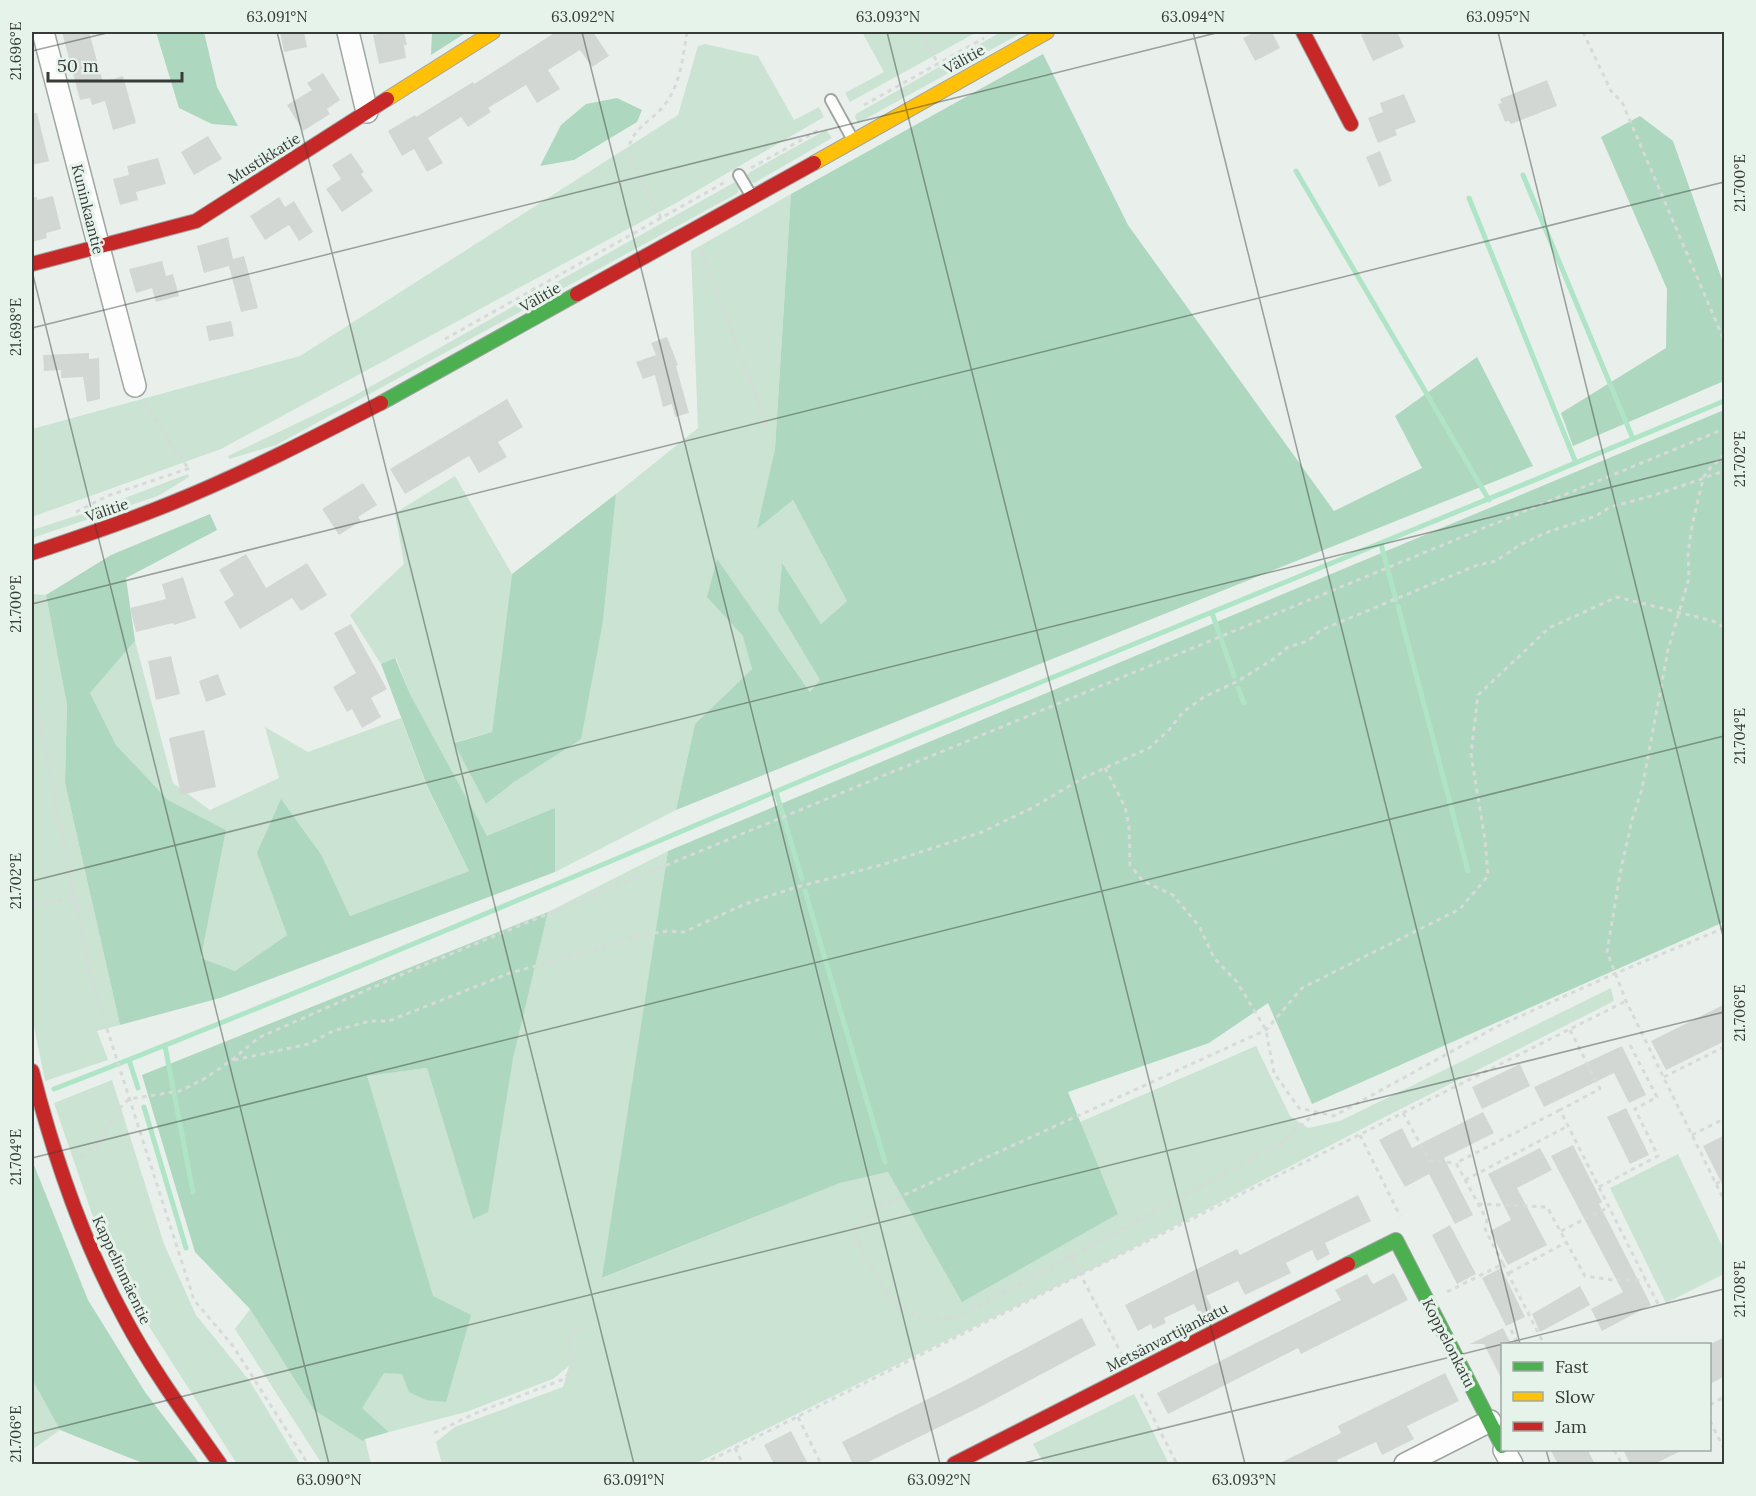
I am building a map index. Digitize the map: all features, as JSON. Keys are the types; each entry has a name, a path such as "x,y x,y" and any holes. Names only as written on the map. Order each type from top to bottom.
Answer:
{"main road":[{"name":"Mustikkatie","path":"32,264 195,221 493,32"},
{"name":"Välitie","path":"32,553 182,499 355,418 694,231 1047,32"},
{"path":"1303,32 1352,124"},
{"name":"Kappelinmäentie","path":"32,1071 56,1155 95,1257 125,1319 167,1389 220,1464"},
{"name":"Koppelonkatu","path":"1396,1240 1501,1444"},
{"name":"Metsänvartijankatu","path":"954,1464 1396,1240"}],"street":[{"name":"Kuninkaantie","path":"43,32 135,386"},
{"path":"348,32 367,112"},
{"path":"1405,1464 1490,1421"}],"lane":[{"path":"831,100 853,140"},
{"path":"739,175 752,197"}],"path":[{"path":"661,218 630,159 628,149 634,134 666,104 680,74 687,32"},
{"path":"922,32 938,63"},
{"path":"1583,32 1611,91 1622,102 1725,340"},
{"path":"444,339 986,37"},
{"path":"694,231 768,428"},
{"path":"135,386 149,413 188,468"},
{"path":"56,1155 81,1157 97,1146 115,1113 129,1099 180,1091 204,1080 258,1038 402,974 1725,429"},
{"path":"1725,454 1717,464 1706,471 1703,478 1688,554 1689,578 1668,650 1642,789 1632,820 1620,874 1607,952 1626,1001 1725,1200"},
{"path":"75,513 107,496 197,465"},
{"path":"232,1060 309,1044 333,1031 370,1021 389,1021 510,973 595,950 636,936 667,931 684,932 710,918 776,893 881,865 982,832 1032,808 1104,768 1149,748 1168,731 1183,712 1204,697 1238,681 1288,647 1308,641 1321,630 1475,566 1496,561 1518,546 1545,533 1596,516 1610,507 1725,471"},
{"path":"1317,1112 1279,1144 959,1317 923,1319 894,1305 861,1250 854,1228 880,1206 1266,1030 1302,987 1460,909 1488,876 1485,840 1471,754 1478,695 1549,628 1617,597 1713,621 1725,627"},
{"path":"32,695 92,982 194,1300 233,1346 308,1464"},
{"path":"1104,768 1125,807 1129,826 1130,865 1143,881 1173,895 1199,926 1214,958 1237,982 1266,1030 1274,1073 1299,1108 1334,1116 1496,1027 1614,974 1725,928"},
{"path":"32,906 74,897"},
{"path":"703,1464 1626,1001"},
{"path":"1403,1113 1430,1161 1456,1163 1600,1089 1570,1030"},
{"path":"1599,1187 1658,1156 1635,1109 1657,1097 1629,1043"},
{"path":"1664,1077 1723,1047 1725,1053"},
{"path":"1560,1110 1658,1304"},
{"path":"1692,1135 1725,1119"},
{"path":"1465,1180 1568,1126"},
{"path":"1360,1135 1404,1223"},
{"path":"1456,1163 1487,1221 1485,1229 1544,1343"},
{"path":"1716,1184 1725,1179"},
{"path":"1478,1204 1547,1207 1586,1276 1613,1280 1646,1280"},
{"path":"1560,1231 1610,1207"},
{"path":"1509,1273 1567,1242"},
{"path":"1071,1256 1081,1275"},
{"path":"1440,1296 1503,1264"},
{"path":"434,1433 476,1413 564,1379 572,1369 570,1338 572,1332 583,1327"},
{"path":"1511,1330 1518,1343"},
{"path":"1711,1404 1725,1397"},
{"path":"798,1417 821,1464"},
{"path":"1711,1423 1725,1449"},
{"path":"735,1448 743,1464"},
{"path":"1719,1464 1725,1462"}],"green space":[{"path":"156,32 204,32 217,87 238,126 212,124 179,108"},
{"path":"432,32 467,32 431,55"},
{"path":"862,32 977,32 850,102 845,93 884,72"},
{"path":"1001,32 1023,32 858,123 856,114"},
{"path":"705,44 758,56 794,120 819,107 824,117 676,203 221,449 32,517 32,429 300,356 678,115 698,46"},
{"path":"1043,54 1128,225 1334,511 1422,468 1395,416 1477,357 1533,466 676,810 695,724 752,669 743,636 707,597 717,559 810,692 820,680 778,610 782,563 821,624 847,601 793,500 757,529 775,449 791,194"},
{"path":"617,98 642,110 637,122 574,160 540,166 561,125 586,104"},
{"path":"1640,116 1673,141 1724,285 1724,381 1573,446 1561,413 1666,348 1667,289 1601,137"},
{"path":"826,130 832,138 754,183 749,181 746,176 750,172"},
{"path":"735,182 739,187 738,193 276,445 229,459 228,456 350,398"},
{"path":"791,194 775,449 758,528 793,500 847,601 821,624 782,565 778,610 820,680 811,693 717,560 708,597 744,637 752,669 695,724 676,810 555,872 555,809 487,837 410,694 396,658 381,664 350,615 404,564 395,513 455,476 512,574 492,732 455,742 486,804 514,782 603,621 616,494 698,428 691,251"},
{"path":"1724,410 1724,922 1312,1104 1268,1003 1209,1043 1068,1092 1118,1214 962,1302 888,1172 840,1183 602,1278 668,851"},
{"path":"188,474 189,477 158,496 32,538 32,530 88,512"},
{"path":"616,494 603,621 581,739 514,782 486,804 454,743 492,732 512,574"},
{"path":"210,514 217,530 126,578 135,641 90,693 116,745 168,800 226,830 201,958 235,971 287,935 257,853 281,799 322,856 350,916 469,871 427,786 381,664 395,658 410,694 487,836 555,808 555,872 220,998 120,1025 65,783 67,705 46,595 111,555"},
{"path":"32,594 46,595 67,705 65,783 120,1025 97,1031 108,1060 45,1081 32,1017"},
{"path":"135,641 173,783 210,810 279,778 265,727 308,752 401,718 427,787 469,871 350,916 322,856 257,853 287,935 235,971 201,958 226,830 168,800 116,745 90,693"},
{"path":"668,851 603,1278 840,1183 888,1172 963,1301 1118,1214 1080,1122 1256,1046 1290,1116 1308,1128 1340,1121 1611,988 1614,1001 1104,1263 695,1464 442,1464 436,1442 455,1427 563,1387 569,1366 553,1379 466,1412 389,1432 263,1321 367,1076 427,1068 473,1218 548,912"},
{"path":"548,912 513,1058 488,1212 473,1219 427,1068 367,1076 433,1296 471,1315 446,1402 426,1400 409,1392 402,1374 384,1373 362,1408 389,1432 363,1441 314,1410 250,1309 195,1252 142,1075"},
{"path":"112,1080 164,1244 196,1315 249,1380 300,1464 237,1464 109,1264 54,1103"},
{"path":"1678,1154 1724,1250 1724,1274 1666,1303 1610,1188"},
{"path":"32,1160 88,1300 145,1392 200,1464 145,1464 60,1430 32,1379"},
{"path":"250,1309 314,1410 365,1439 371,1464 322,1464 235,1329"},
{"path":"32,1379 60,1430 32,1450"},
{"path":"1134,1394 1169,1464 1044,1464 1033,1444"}],"building":[{"path":"62,32 89,32 103,82 123,76 136,123 113,130 105,101 92,105 90,98 80,100"},
{"path":"280,32 304,32 307,47 284,52"},
{"path":"378,32 404,32 407,45 404,45 406,58 379,64 373,35"},
{"path":"556,32 593,32 609,56 592,67 580,50 548,70 560,89 537,103 526,85 488,108 491,112 468,127 461,117 428,138 443,163 427,172 414,149 402,156 388,131 415,115 416,117 473,82 474,84"},
{"path":"1255,32 1272,32 1280,48 1255,61 1243,38"},
{"path":"1369,32 1397,32 1404,47 1373,61 1361,35"},
{"path":"323,73 340,100 327,109 330,114 303,131 287,105 312,90 307,83"},
{"path":"1547,80 1557,106 1511,124 1509,121 1505,122 1498,104 1502,103 1500,99"},
{"path":"1404,94 1416,122 1395,130 1397,135 1378,143 1368,118 1383,112 1380,103"},
{"path":"32,113 37,113 49,161 32,165"},
{"path":"208,136 222,159 194,175 181,152"},
{"path":"1380,151 1392,181 1379,187 1366,157"},
{"path":"351,153 364,172 361,174 373,191 342,212 326,189 341,179 332,165"},
{"path":"158,158 166,184 136,192 138,200 120,205 113,179 129,175 127,166"},
{"path":"53,196 61,229 46,233 47,238 32,242 32,198 37,197 37,200"},
{"path":"279,197 285,207 294,201 313,232 299,241 289,225 265,240 250,216"},
{"path":"228,237 233,259 244,256 258,308 241,312 229,266 204,273 197,246"},
{"path":"162,261 166,276 173,274 179,296 156,302 152,288 136,293 129,269"},
{"path":"231,321 234,336 209,341 206,326"},
{"path":"667,337 678,365 676,366 689,413 675,417 672,404 663,407 655,375 643,379 636,362 656,355 651,343"},
{"path":"89,353 89,359 99,358 100,399 87,402 83,377 61,378 61,370 44,371 43,355"},
{"path":"507,399 523,427 498,442 507,457 479,473 469,456 405,494 390,469"},
{"path":"363,483 377,505 358,517 361,521 339,535 322,509"},
{"path":"246,554 266,588 307,563 327,595 301,611 292,598 240,629 224,602 234,595 219,570"},
{"path":"183,577 196,618 174,625 173,623 136,632 130,608 166,599 162,584"},
{"path":"351,624 387,689 371,698 381,717 362,728 352,709 347,712 333,687 356,673 334,633"},
{"path":"171,656 180,694 156,700 148,661"},
{"path":"218,674 226,695 206,702 199,681"},
{"path":"204,730 216,787 181,795 169,738"},
{"path":"1725,1004 1725,1041 1666,1070 1651,1041"},
{"path":"1622,1046 1646,1095 1629,1103 1614,1073 1544,1107 1534,1087"},
{"path":"1520,1064 1530,1086 1482,1109 1472,1087"},
{"path":"1626,1108 1649,1155 1630,1164 1607,1117"},
{"path":"1483,1112 1494,1133 1444,1158 1473,1215 1455,1224 1429,1174 1405,1187 1379,1140 1402,1128 1412,1148"},
{"path":"1725,1135 1725,1190 1703,1146"},
{"path":"1573,1145 1602,1202 1599,1204 1651,1305 1602,1331 1591,1309 1623,1292 1551,1156"},
{"path":"1540,1148 1552,1170 1517,1188 1547,1245 1508,1265 1490,1231 1511,1220 1488,1174"},
{"path":"1358,1195 1371,1221 1325,1243 1330,1254 1317,1261 1312,1250 1286,1263 1291,1273 1245,1295 1238,1281 1206,1296 1214,1312 1201,1318 1194,1304 1164,1318 1166,1323 1153,1329 1151,1324 1138,1331 1125,1305 1237,1249 1240,1255"},
{"path":"1450,1225 1476,1274 1457,1284 1432,1235"},
{"path":"1501,1268 1525,1317 1506,1326 1482,1278"},
{"path":"1394,1273 1408,1300 1301,1354 1298,1348 1168,1414 1157,1393 1341,1300 1335,1290 1367,1274 1373,1284"},
{"path":"1580,1286 1590,1305 1540,1332 1532,1314"},
{"path":"1082,1318 1096,1345 982,1406 864,1464 853,1464 842,1442"},
{"path":"1503,1328 1510,1343 1501,1343 1501,1378 1484,1344 1470,1344"},
{"path":"1725,1337 1725,1376 1711,1383 1711,1344"},
{"path":"1445,1373 1459,1401 1407,1426 1414,1439 1382,1455 1376,1442 1337,1460 1339,1464 1278,1464 1341,1433 1338,1426"},
{"path":"791,1431 808,1464 774,1464 764,1445"},
{"path":"1551,1451 1588,1451 1595,1464 1558,1464"},
{"path":"1624,1451 1681,1451 1654,1464 1630,1464"}],"waterway":[{"path":"1296,171 1489,500"},
{"path":"1523,175 1633,439"},
{"path":"1469,198 1576,463"},
{"path":"54,1089 354,968 851,760 1724,401"},
{"path":"1381,544 1396,600"},
{"path":"1398,606 1468,871"},
{"path":"1212,613 1234,676"},
{"path":"1238,688 1244,703"},
{"path":"776,792 802,879"},
{"path":"805,891 885,1162"},
{"path":"165,1046 193,1192"},
{"path":"129,1060 138,1088"},
{"path":"144,1107 186,1248"}],"traffic: fast":[{"path":"381,403 577,294"},
{"path":"1348,1264 1396,1240 1501,1444"}],"traffic: slow":[{"path":"387,99 493,32"},
{"path":"814,163 1047,32"}],"traffic: jam":[{"path":"1303,32 1351,124"},
{"path":"32,264 196,221 387,99"},
{"path":"577,294 814,163"},
{"path":"32,553 122,522 200,491 279,455 381,403"},
{"path":"32,1071 60,1167 95,1259 147,1357 220,1464"},
{"path":"954,1464 1348,1264"}]}
